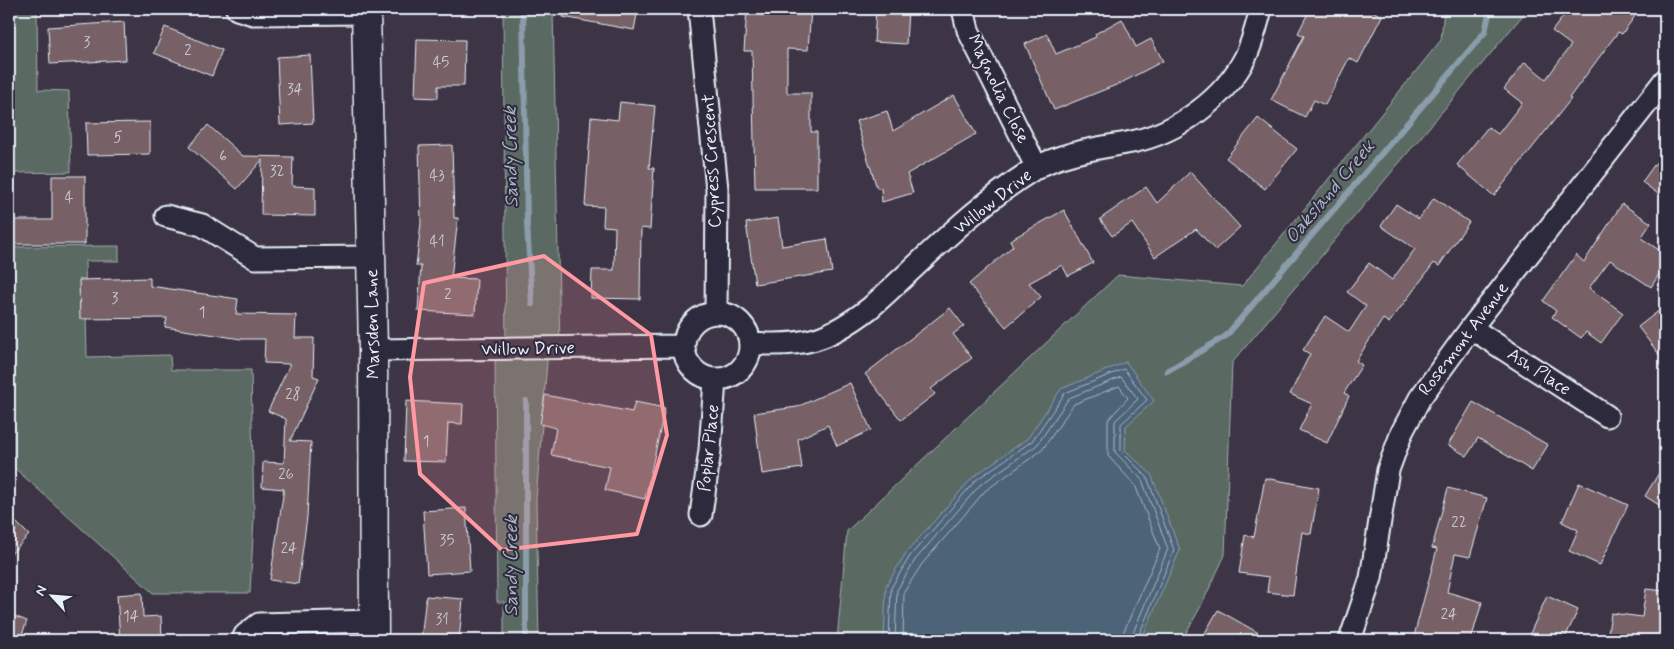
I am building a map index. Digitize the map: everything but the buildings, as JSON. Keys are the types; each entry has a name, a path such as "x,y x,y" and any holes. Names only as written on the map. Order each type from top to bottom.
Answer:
{"main road":[{"name":"Marsden Lane","path":"366,11 372,257 374,631"}],"street":[{"path":"237,9 253,14 366,11"},
{"name":"Cypress Crescent","path":"699,9 717,189 716,313"},
{"name":"Magnolia Close","path":"964,9 971,36 1037,168"},
{"name":"Willow Drive","path":"750,343 785,345 808,342 825,337 847,326 870,308 1003,190 1037,168 1086,150 1151,137 1181,123 1202,108 1221,90 1246,56 1261,9"},
{"name":"Rosemont Avenue","path":"1350,640 1371,578 1388,470 1402,432 1420,398 1471,328 1665,80"},
{"path":"166,216 202,225 254,258 372,257"},
{"path":"716,313 728,315 739,321 746,331 750,343 749,357 741,370 729,378 715,380 703,377 692,369 686,359 684,346 686,334 693,323 704,316 716,313"},
{"name":"Ash Place","path":"1471,328 1607,416"},
{"name":"Willow Drive","path":"373,350 684,346"},
{"name":"Poplar Place","path":"701,515 710,450 715,380"},
{"path":"243,640 245,635 259,624 374,631"}],"highlighted area":[{"path":"544,256 651,335 667,435 637,534 502,550 420,474 410,377 424,283"}],"green space":[{"path":"503,9 553,9 560,349 548,349 536,500 539,640 504,640 504,602 497,602 495,350 506,349"},
{"path":"1444,9 1528,9 1232,363 1225,555 1200,608 1182,640 837,640 847,531 1118,275 1242,286 1441,40"},
{"path":"9,10 37,10 38,90 69,91 71,172 11,173 12,247 119,246 119,261 85,261 87,357 170,355 171,370 251,370 254,518 250,593 153,593 9,463"}],"water":[{"path":"1126,362 1154,401 1126,426 1125,450 1151,474 1180,550 1141,640 884,640 886,586 906,553 973,477 1028,438 1061,389"}],"waterway":[{"name":"Sandy Creek","path":"523,9 527,224 532,304"},
{"name":"Oaksland Creek","path":"1167,371 1226,336 1485,32 1490,9"},
{"name":"Sandy Creek","path":"526,401 526,640"}]}
